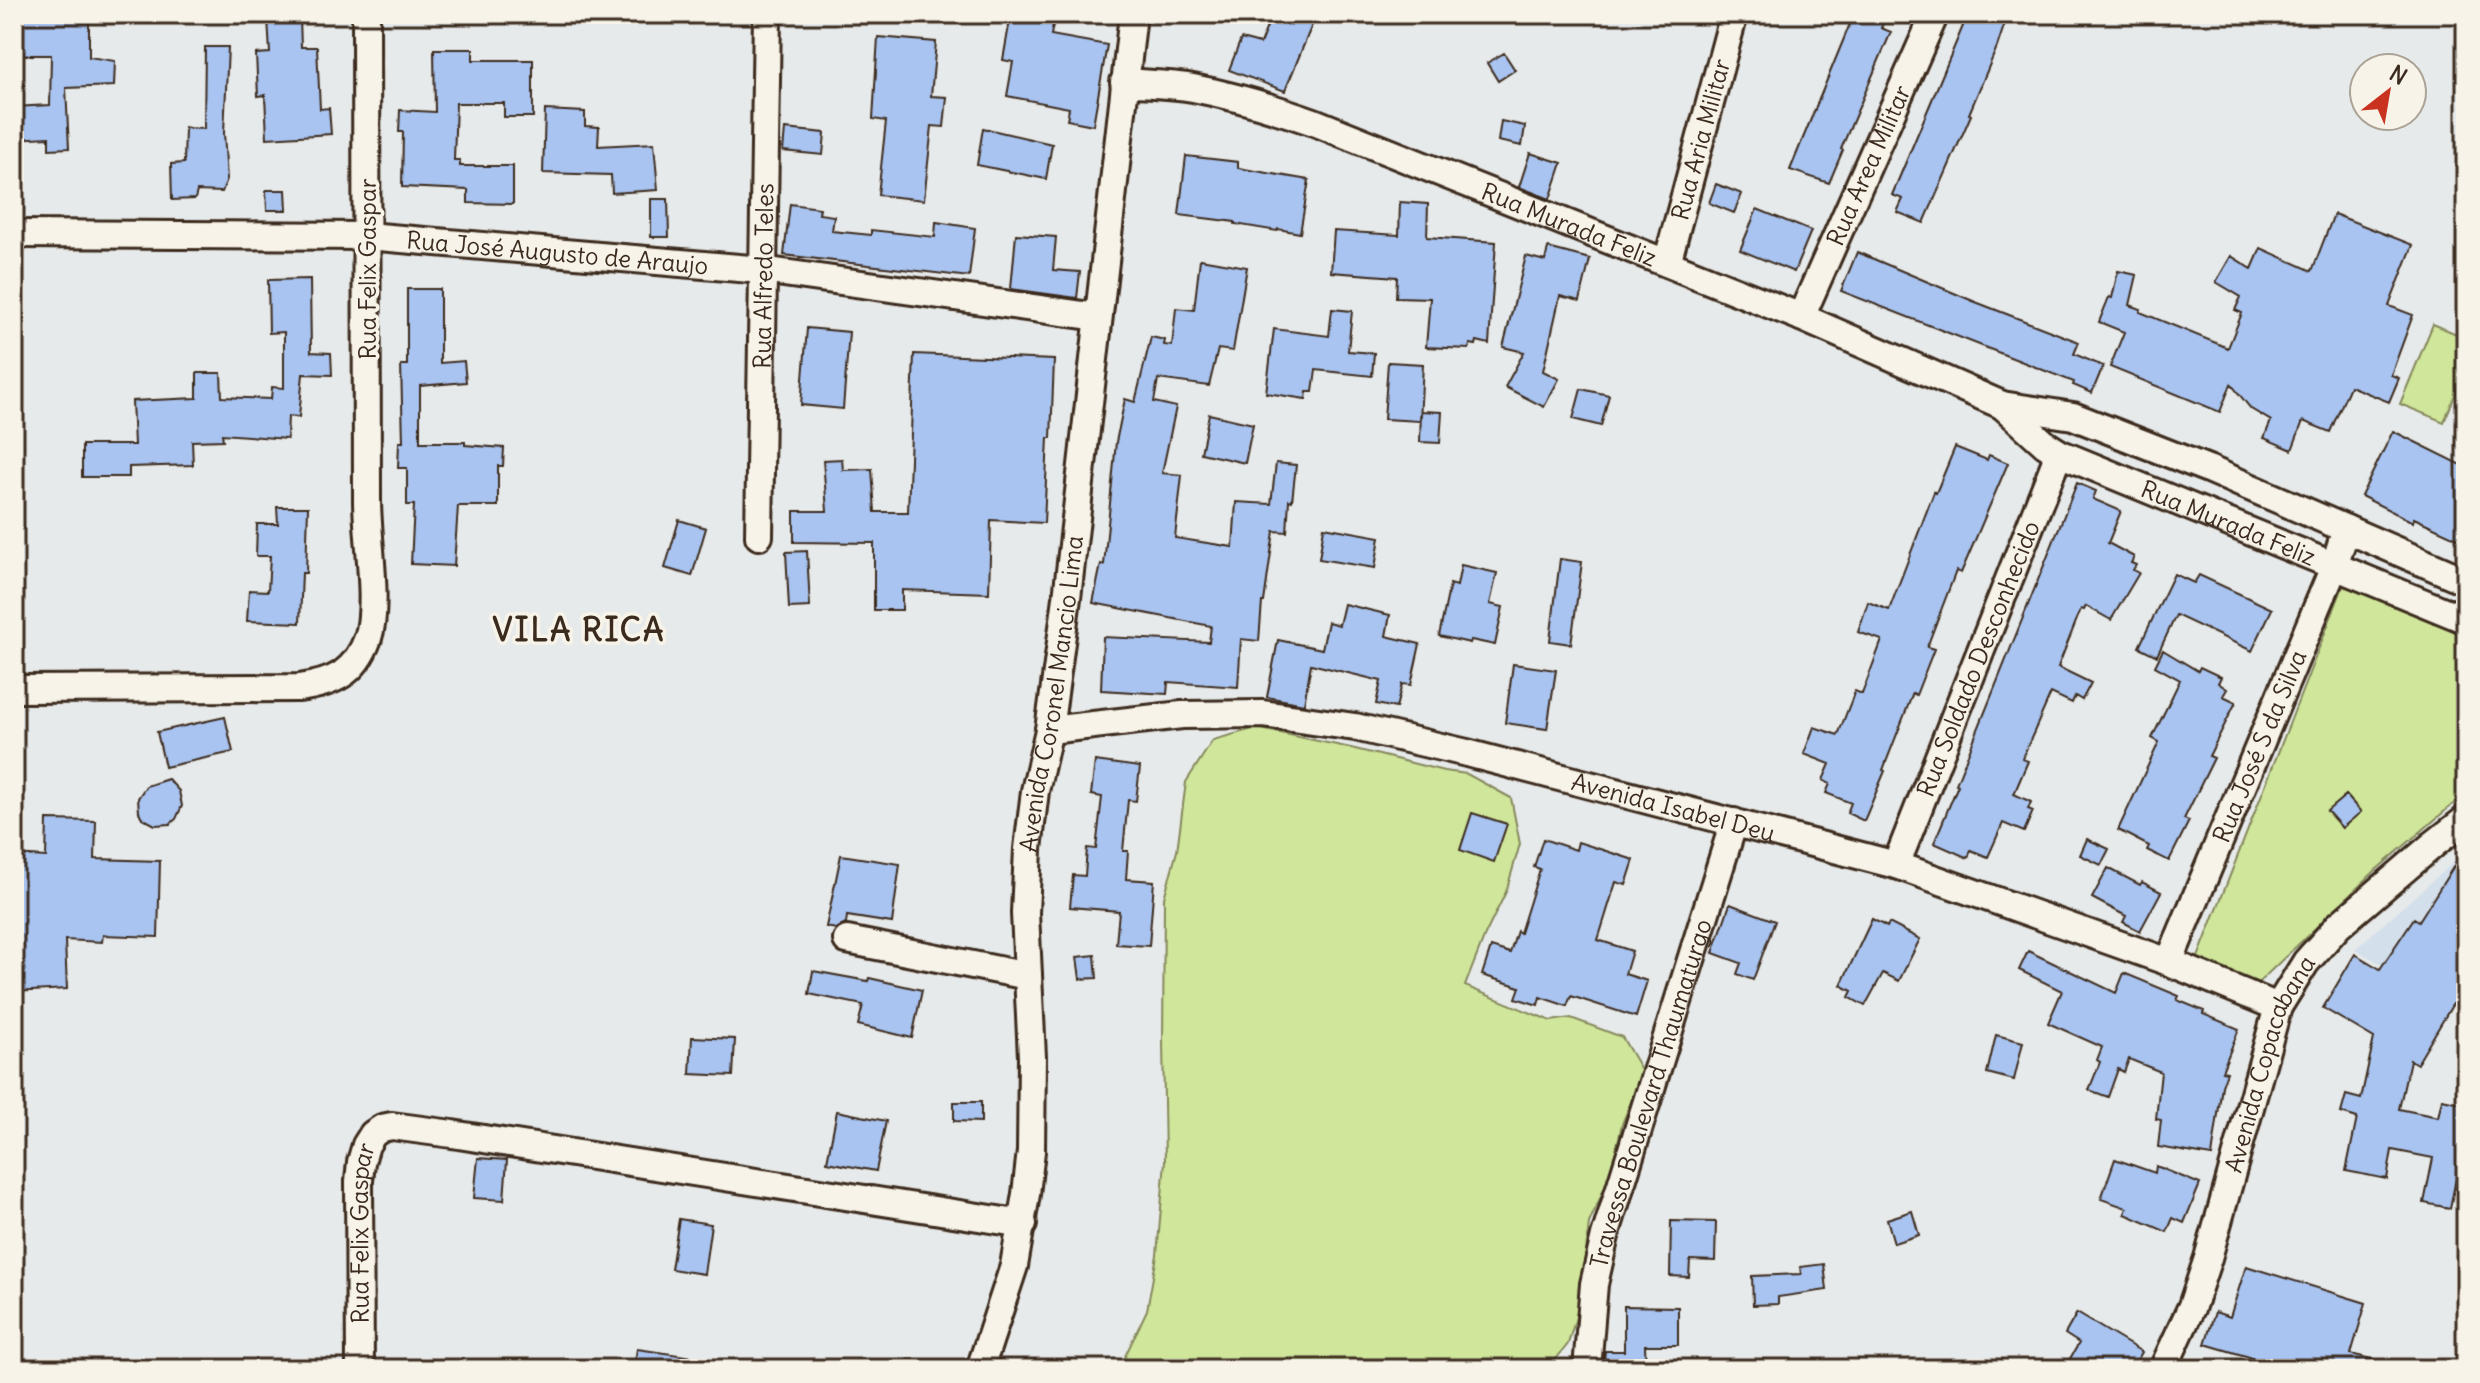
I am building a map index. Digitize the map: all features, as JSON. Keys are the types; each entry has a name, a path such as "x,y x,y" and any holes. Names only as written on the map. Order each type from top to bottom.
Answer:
{"street":[{"name":"Rua Felix Gaspar","path":"14,689 299,688 326,684 341,676 358,658 367,642 373,614 367,524 366,14"},
{"name":"Rua Alfredo Teles","path":"759,536 767,14"},
{"name":"Avenida Coronel Mancio Lima","path":"980,1369 1005,1297 1023,1224 1031,1151 1032,1057 1025,913 1028,849 1035,791 1049,730 1067,598 1133,14"},
{"name":"Rua Aria Militar","path":"1667,263 1734,14"},
{"name":"Rua Área Militar","path":"1801,317 1935,14"},
{"name":"Rua Murada Feliz","path":"1124,82 1190,88 1265,105 1329,128 1801,317 2002,405 2073,416 2208,469 2466,581"},
{"name":"Rua José Augusto de Araujo","path":"14,234 367,236 762,270 1098,317"},
{"name":"Rua Murada Feliz","path":"2002,405 2059,453 2466,620"},
{"name":"Rua Soldado Desconhecido","path":"1896,865 2059,453"},
{"path":"2192,508 2208,469"},
{"name":"Rua José S da Silva","path":"2169,962 2334,567 2346,529"},
{"name":"Avenida Isabel Deu","path":"1049,730 1182,715 1263,714 1355,727 1467,753 1896,865 2169,962 2278,1007"},
{"name":"Avenida Copacabana","path":"2163,1369 2192,1306 2208,1258 2278,1007 2306,962 2338,926 2466,819"},
{"name":"Travessa Boulevard Thaumaturgo","path":"1587,1369 1594,1284 1605,1236 1734,822"},
{"path":"847,940 1028,976"},
{"name":"Rua Felix Gaspar","path":"360,1369 359,1181 366,1145 373,1134 382,1128 392,1126 452,1134 1023,1224"}],"shaded area":[{"path":"2466,851 2466,1013 2355,949"}],"green space":[{"path":"2433,324 2466,338 2466,369 2444,422 2400,404"},
{"path":"2344,584 2466,633 2466,793 2376,870 2257,984 2197,960"},
{"path":"1256,728 1467,774 1511,798 1520,844 1506,892 1465,986 1551,1021 1571,1018 1622,1037 1643,1073 1622,1124 1611,1174 1589,1223 1581,1300 1568,1344 1548,1369 1119,1369 1147,1310 1157,1255 1165,1161 1164,898 1177,851 1186,782 1213,740"}],"building":[{"path":"14,14 89,14 89,57 115,61 114,86 66,88 69,148 49,149 49,137 14,139 14,107 50,105 51,55 14,55"},
{"path":"1011,14 1055,14 1051,35 1107,45 1093,125 1067,120 1069,108 1007,96 1013,62 1003,60"},
{"path":"1272,14 1283,14 1312,25 1285,91 1229,70 1241,39 1260,44"},
{"path":"1854,14 1887,14 1881,28 1891,32 1829,183 1790,170"},
{"path":"1968,14 2008,14 1971,115 1924,223 1897,212 1903,199 1892,195"},
{"path":"300,17 301,47 317,47 320,109 329,108 331,134 267,138 265,95 258,96 256,54 270,53 268,18"},
{"path":"878,37 936,42 931,96 947,97 944,127 932,126 924,200 878,195 886,121 873,119"},
{"path":"205,47 228,47 224,133 227,179 222,192 197,191 195,199 172,200 171,164 184,163 185,128 204,129"},
{"path":"434,49 473,49 473,60 533,60 533,117 504,117 504,103 456,103 454,160 460,160 460,166 513,166 513,204 468,203 468,190 402,187 403,132 399,132 400,110 435,112"},
{"path":"1504,53 1515,70 1498,81 1487,63"},
{"path":"545,110 585,112 585,126 599,127 598,146 654,143 658,190 612,193 611,175 543,173"},
{"path":"1501,121 1525,126 1522,146 1498,141"},
{"path":"983,128 1052,144 1046,179 977,165"},
{"path":"785,129 825,133 823,155 783,151"},
{"path":"1530,153 1562,163 1550,199 1519,187"},
{"path":"1186,156 1238,162 1238,168 1309,180 1300,233 1179,215"},
{"path":"1716,184 1742,194 1734,213 1709,203"},
{"path":"266,190 286,190 287,210 267,210"},
{"path":"651,199 668,199 669,237 651,237"},
{"path":"1400,202 1428,204 1427,237 1496,242 1489,344 1477,341 1476,345 1470,344 1469,349 1426,347 1430,298 1396,297 1397,277 1331,272 1334,231 1399,235"},
{"path":"790,204 820,208 819,214 834,216 832,231 871,235 871,230 935,237 936,222 975,228 969,277 784,255"},
{"path":"1757,209 1811,231 1794,272 1740,250"},
{"path":"2334,214 2413,245 2389,306 2413,315 2391,375 2399,378 2389,402 2350,386 2330,432 2303,421 2292,450 2264,438 2271,421 2251,409 2231,384 2220,412 2110,367 2124,332 2099,322 2109,297 2112,298 2118,271 2137,275 2130,305 2141,309 2140,312 2228,348 2242,313 2235,310 2241,297 2216,282 2231,256 2252,269 2261,248 2312,271"},
{"path":"1016,234 1056,237 1053,270 1080,272 1077,298 1011,289"},
{"path":"1548,248 1590,259 1580,301 1560,296 1543,371 1559,379 1544,407 1505,387 1524,352 1503,347 1526,256 1545,261"},
{"path":"1857,252 2079,342 2074,354 2103,366 2092,393 2073,385 2074,382 1841,291"},
{"path":"1200,259 1247,267 1233,351 1218,349 1209,386 1158,379 1154,402 1176,407 1162,473 1182,475 1175,538 1233,547 1236,502 1271,504 1276,463 1296,465 1287,532 1274,531 1259,641 1241,639 1238,687 1168,682 1167,694 1101,690 1103,637 1209,642 1211,626 1093,603 1101,564 1104,565 1116,442 1125,399 1135,402 1151,337 1165,340 1164,345 1172,346 1176,308 1194,310"},
{"path":"310,279 311,352 331,353 332,375 303,374 299,417 288,416 287,439 222,434 223,440 192,441 193,465 129,467 129,477 82,477 82,445 134,445 132,401 197,398 197,373 221,373 222,397 271,399 272,387 284,388 284,332 269,333 268,280"},
{"path":"407,289 440,289 440,363 464,361 466,382 420,386 420,442 465,442 465,445 504,448 503,466 498,466 498,506 458,506 454,566 411,564 414,505 407,505 407,468 398,468 399,442 403,442 401,365 407,365"},
{"path":"1332,309 1352,311 1348,351 1374,353 1372,376 1316,370 1313,392 1307,392 1306,399 1266,393 1274,329 1329,336"},
{"path":"807,328 849,332 843,409 801,405"},
{"path":"914,354 1054,360 1044,523 991,520 989,593 902,590 902,610 874,610 874,543 794,542 794,511 827,511 823,460 842,459 843,470 872,469 875,512 908,512"},
{"path":"1388,362 1423,364 1420,421 1384,419"},
{"path":"1581,389 1609,395 1601,426 1573,419"},
{"path":"1421,411 1442,412 1440,443 1420,442"},
{"path":"1209,414 1253,424 1245,463 1201,453"},
{"path":"2393,431 2466,467 2466,542 2414,518 2413,522 2361,496"},
{"path":"1955,447 1987,460 1989,455 2008,463 1961,573 1956,571 1927,647 1934,649 1916,695 1913,693 1864,821 1847,813 1851,803 1826,793 1830,784 1823,780 1830,764 1804,754 1814,727 1838,735 1855,691 1862,694 1882,640 1858,632 1868,602 1889,610 1934,492"},
{"path":"2077,483 2096,491 2093,499 2121,511 2108,543 2134,557 2131,563 2136,565 2133,570 2139,573 2111,620 2086,606 2084,610 2081,609 2058,667 2091,683 2082,700 2075,696 2072,703 2051,693 2022,759 2028,761 2014,794 2031,802 2028,809 2033,811 2024,832 2003,823 1988,857 1971,850 1968,858 1934,843"},
{"path":"277,507 308,507 306,573 302,573 300,623 247,621 249,590 268,591 270,556 256,556 257,524 278,524"},
{"path":"679,520 706,528 692,576 665,568"},
{"path":"1324,527 1380,537 1375,568 1319,559"},
{"path":"807,551 810,607 789,608 786,552"},
{"path":"1560,559 1582,562 1571,644 1550,641"},
{"path":"1461,565 1497,573 1490,604 1503,607 1495,645 1439,636 1450,584 1457,586"},
{"path":"2174,574 2194,583 2199,575 2272,609 2252,651 2176,615 2157,656 2139,647"},
{"path":"1344,604 1390,615 1386,636 1420,644 1411,685 1402,684 1396,708 1376,704 1381,681 1311,664 1304,704 1267,697 1278,640 1322,649 1328,622 1339,625"},
{"path":"2163,650 2198,671 2200,667 2221,677 2218,683 2227,689 2223,696 2236,702 2209,756 2214,758 2184,819 2189,821 2169,861 2147,850 2149,846 2118,830 2159,742 2152,738 2180,680 2155,666"},
{"path":"1513,664 1556,670 1547,729 1505,723"},
{"path":"225,717 233,752 165,767 157,732"},
{"path":"1095,761 1140,767 1136,801 1128,800 1123,851 1128,851 1126,879 1154,881 1149,946 1116,944 1119,911 1070,907 1073,875 1085,876 1087,848 1096,849 1102,797 1091,795"},
{"path":"168,779 179,791 182,806 170,824 155,825 142,818 138,798 146,786"},
{"path":"2346,795 2361,812 2342,828 2327,811"},
{"path":"1472,813 1507,824 1494,862 1460,850"},
{"path":"47,820 96,821 95,859 160,861 158,937 103,935 102,942 65,940 67,989 14,992 14,855 46,857"},
{"path":"1543,839 1576,850 1578,842 1634,860 1626,885 1616,882 1598,940 1632,951 1625,974 1647,981 1636,1017 1571,996 1567,1006 1540,997 1538,1005 1516,998 1520,987 1482,975 1491,947 1510,953 1517,931 1520,933 1540,869 1534,867"},
{"path":"2087,839 2109,849 2101,865 2080,855"},
{"path":"2466,847 2466,1003 2457,997 2417,1064 2410,1060 2399,1109 2438,1117 2442,1099 2466,1104 2466,1131 2450,1208 2424,1203 2433,1158 2392,1150 2387,1179 2346,1171 2357,1118 2341,1113 2346,1095 2361,1099 2374,1038 2323,1008 2355,954 2380,969 2414,918 2419,921"},
{"path":"841,855 900,864 892,923 847,916 846,924 836,929 826,927"},
{"path":"2108,868 2161,892 2140,931 2123,922 2126,916 2092,898"},
{"path":"1730,904 1775,921 1753,980 1737,974 1741,963 1713,953"},
{"path":"1872,919 1887,927 1889,923 1920,939 1899,981 1883,973 1865,1006 1849,997 1852,991 1841,985"},
{"path":"2028,951 2116,993 2124,973 2179,996 2177,1000 2239,1029 2222,1071 2227,1072 2222,1086 2212,1156 2158,1147 2161,1120 2156,1119 2161,1072 2129,1059 2124,1072 2118,1069 2108,1097 2089,1090 2100,1062 2097,1060 2102,1047 2048,1023 2062,991 2019,970"},
{"path":"1095,955 1097,978 1080,979 1077,957"},
{"path":"813,971 868,981 869,978 922,990 912,1038 858,1025 863,1005 809,994"},
{"path":"1996,1035 2023,1042 2014,1080 1987,1073"},
{"path":"692,1037 735,1039 733,1076 690,1074"},
{"path":"954,1102 981,1102 981,1122 954,1121"},
{"path":"837,1111 886,1121 876,1171 827,1162"},
{"path":"478,1158 507,1160 504,1200 474,1198"},
{"path":"2115,1159 2155,1173 2156,1166 2200,1184 2184,1223 2173,1218 2167,1232 2125,1214 2127,1208 2101,1199"},
{"path":"1912,1211 1919,1235 1894,1243 1887,1219"},
{"path":"679,1219 711,1224 704,1274 671,1269"},
{"path":"1671,1221 1716,1222 1715,1261 1690,1260 1689,1277 1670,1276"},
{"path":"1824,1264 1827,1290 1778,1297 1778,1304 1753,1305 1752,1276 1801,1274 1800,1267"},
{"path":"2246,1266 2366,1303 2351,1354 2383,1362 2382,1369 2290,1369 2205,1344 2215,1312 2230,1317"},
{"path":"1624,1306 1678,1307 1678,1345 1645,1345 1646,1369 1603,1369 1605,1351 1624,1351"},
{"path":"2077,1313 2142,1352 2132,1369 2064,1369 2079,1343 2065,1334"},
{"path":"637,1349 700,1358 699,1369 634,1369"}],"district":[{"name":"VILA RICA","path":"579,629"}]}
